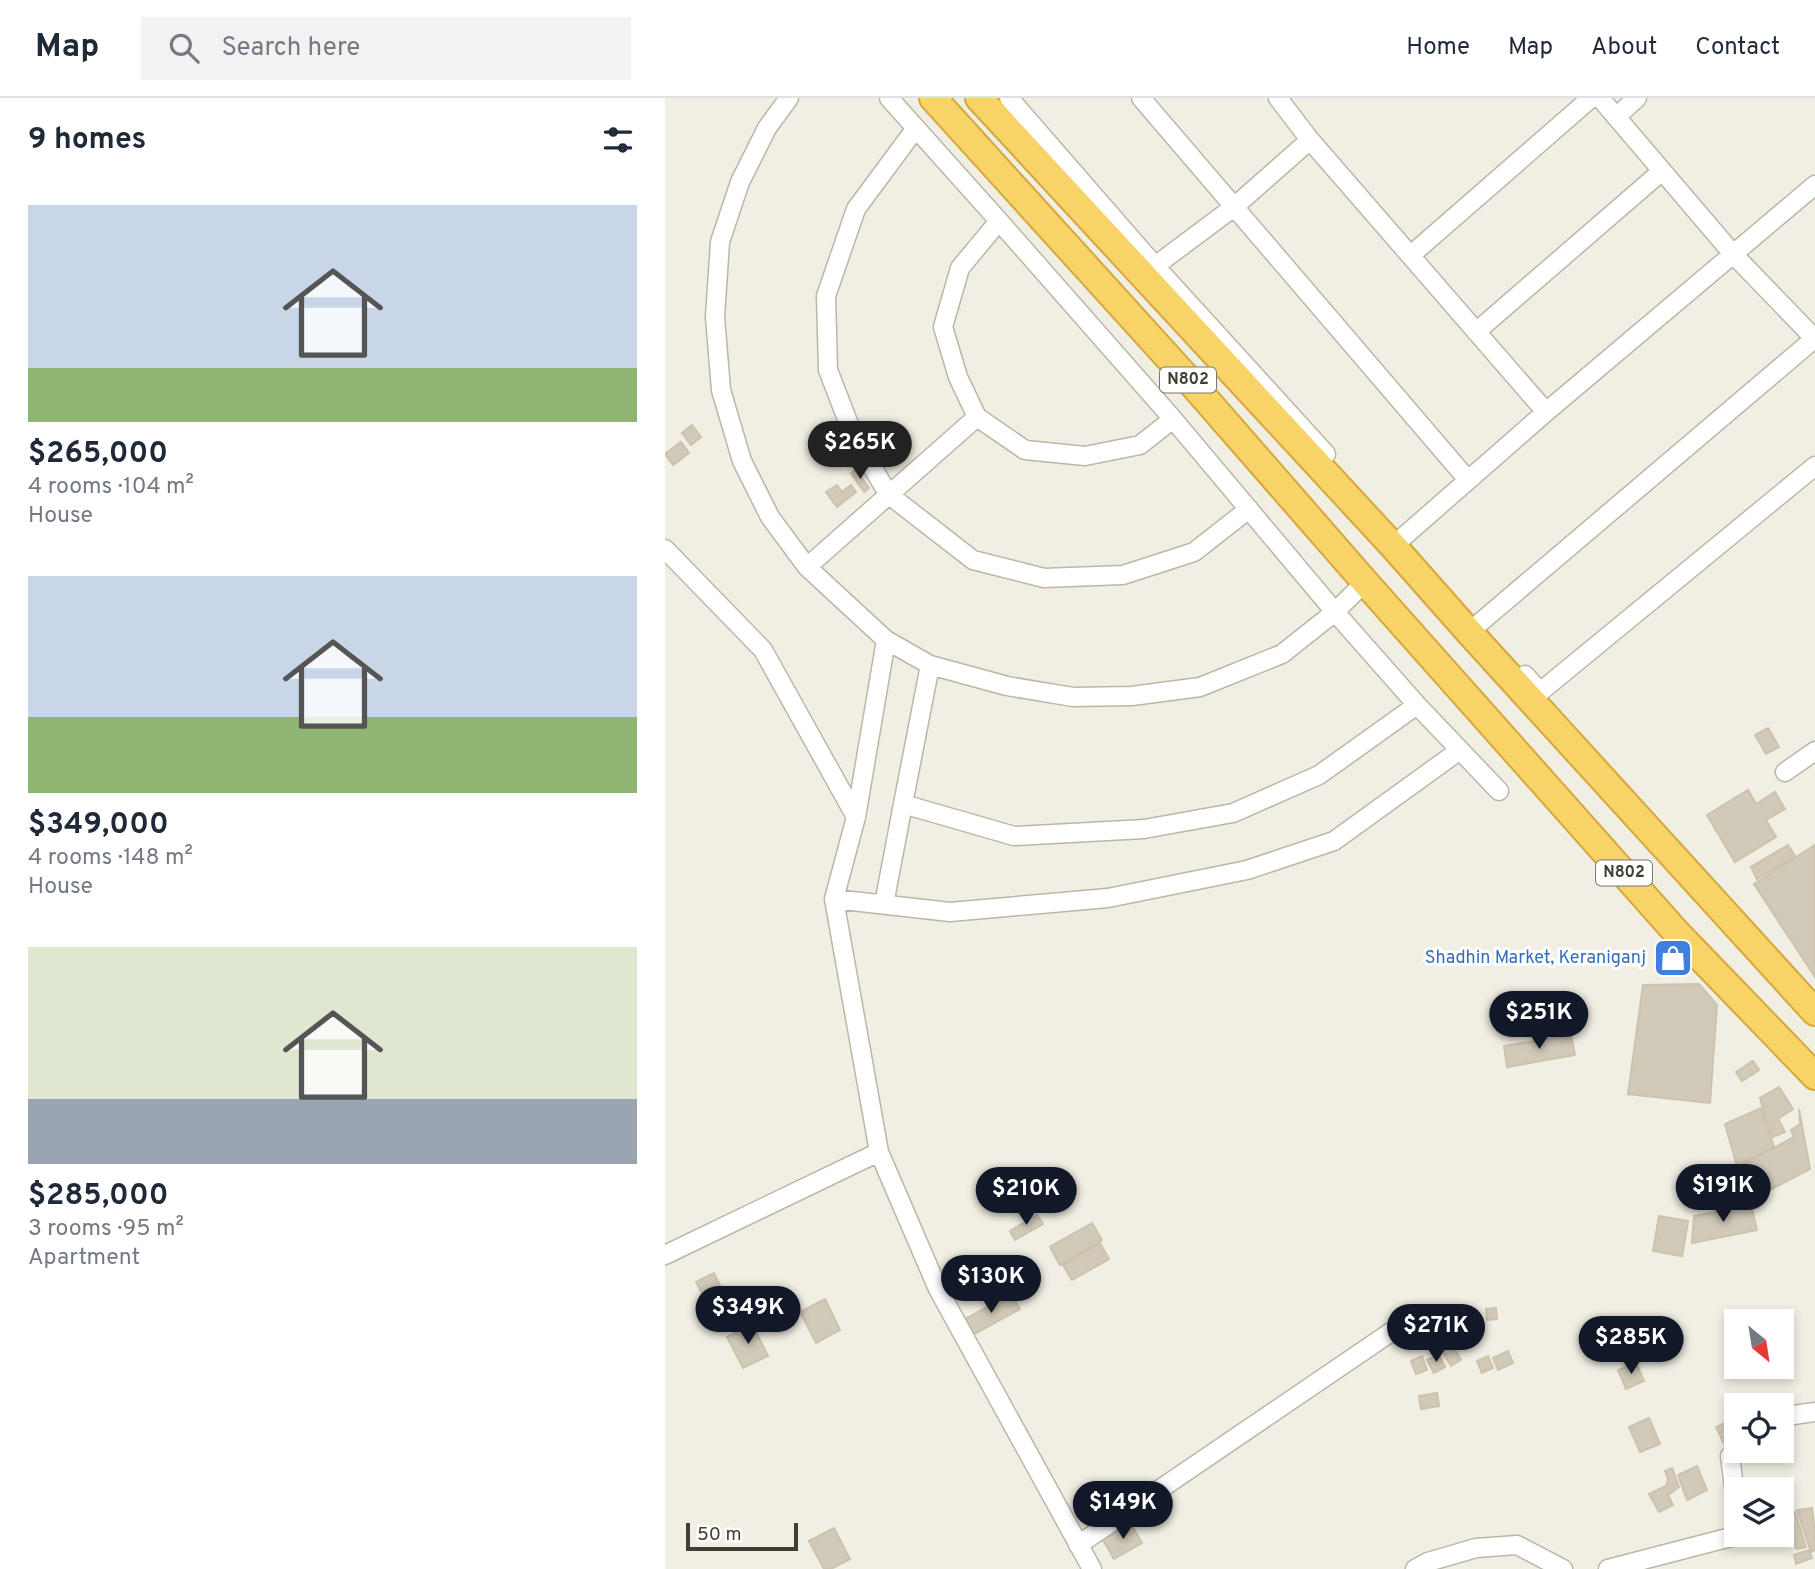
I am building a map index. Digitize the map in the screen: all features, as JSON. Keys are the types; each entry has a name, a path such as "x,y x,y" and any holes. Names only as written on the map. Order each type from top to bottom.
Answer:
{"highway":[{"name":"N802","path":"933,98 1195,387 1676,932 1815,1076"},
{"name":"N802","path":"979,98 1398,542 1815,1012"}],"street":[{"path":"789,98 767,128 740,182 720,242 715,317 721,390 742,461 770,517 807,567 886,640 930,665 1007,686 1073,697 1132,696 1200,687 1282,654 1335,612 1365,582"},
{"path":"888,98 1173,419 1335,612 1417,705 1499,791"},
{"path":"1009,98 1398,542 1546,412 1815,185"},
{"path":"1141,98 1468,480"},
{"path":"1278,98 1310,140 1546,412"},
{"path":"1411,256 1591,98"},
{"path":"1599,98 1733,254 1815,339 1473,628 1540,692 1815,466"},
{"path":"1616,117 1637,98"},
{"path":"916,128 856,209 826,296 828,370 852,432 888,494 973,560 1044,578 1123,575 1194,552 1248,509"},
{"path":"1155,266 1234,207 1310,140"},
{"path":"1476,332 1662,171"},
{"path":"999,220 960,268 943,327 958,377 977,417 1025,450 1085,456 1140,445 1173,419"},
{"path":"807,567 977,417"},
{"path":"665,549 763,650 856,817"},
{"path":"886,640 856,817 834,899 879,1153 938,1289 1092,1569"},
{"path":"884,904 930,665"},
{"path":"903,804 1014,836 1144,829 1233,813 1319,775 1417,705"},
{"path":"834,899 950,912 1108,898 1247,870 1334,841 1460,750"},
{"path":"1785,772 1815,751"},
{"path":"665,1255 879,1153"},
{"path":"1078,1545 1391,1332"},
{"path":"1794,1415 1815,1412"},
{"path":"1608,1569 1724,1538"},
{"path":"1415,1569 1476,1548 1517,1545 1563,1569"}],"building":[{"path":"692,425 701,437 691,445 682,433"},
{"path":"681,442 689,453 673,465 665,454"},
{"path":"856,470 869,488 864,492 851,473"},
{"path":"837,485 842,492 851,485 856,492 837,507 826,492"},
{"path":"1768,728 1779,747 1766,754 1755,735"},
{"path":"1748,790 1756,804 1775,792 1785,809 1766,820 1776,837 1735,862 1707,815"},
{"path":"1788,845 1795,856 1757,879 1751,867"},
{"path":"1815,845 1815,977 1754,884"},
{"path":"1699,984 1717,1005 1710,1103 1628,1094 1643,985"},
{"path":"1565,999 1568,1020 1501,1032 1497,1011"},
{"path":"1571,1035 1575,1055 1507,1067 1504,1046"},
{"path":"1753,1061 1759,1070 1742,1081 1736,1072"},
{"path":"1779,1087 1793,1109 1778,1119 1785,1132 1773,1137 1760,1098"},
{"path":"1761,1108 1774,1147 1737,1166 1725,1124"},
{"path":"1799,1109 1810,1169 1747,1202 1730,1172 1794,1137 1791,1130 1800,1124"},
{"path":"1751,1205 1757,1230 1692,1243 1694,1216"},
{"path":"1037,1215 1043,1224 1015,1240 1010,1231"},
{"path":"1659,1216 1688,1221 1682,1256 1653,1251"},
{"path":"1092,1223 1102,1240 1060,1265 1050,1247"},
{"path":"1100,1243 1109,1259 1072,1280 1063,1265"},
{"path":"1025,1261 1034,1275 1013,1288 1008,1280 1003,1284 998,1277"},
{"path":"714,1273 722,1290 705,1299 696,1282"},
{"path":"1011,1293 1020,1309 971,1336 962,1321"},
{"path":"825,1299 840,1330 816,1343 800,1312"},
{"path":"1496,1308 1497,1319 1487,1320 1486,1309"},
{"path":"752,1324 768,1356 743,1368 727,1337"},
{"path":"1450,1340 1461,1360 1451,1366 1439,1346"},
{"path":"1508,1351 1513,1363 1498,1370 1493,1358"},
{"path":"1439,1355 1445,1367 1434,1373 1427,1360"},
{"path":"1422,1356 1427,1370 1416,1374 1411,1361"},
{"path":"1488,1356 1493,1368 1482,1373 1477,1361"},
{"path":"1636,1363 1644,1381 1626,1389 1618,1370"},
{"path":"1437,1393 1439,1406 1421,1409 1419,1396"},
{"path":"1649,1418 1660,1444 1640,1452 1629,1427"},
{"path":"1724,1423 1724,1444 1716,1427"},
{"path":"1697,1466 1707,1490 1687,1500 1678,1475"},
{"path":"1672,1468 1679,1487 1668,1495 1673,1505 1659,1512 1649,1494 1666,1486 1668,1479 1665,1471"},
{"path":"1812,1508 1815,1550 1811,1552 1797,1510"},
{"path":"1794,1512 1806,1547 1797,1549 1794,1546"},
{"path":"1131,1524 1142,1543 1114,1559 1103,1540"},
{"path":"834,1528 850,1559 831,1569 824,1569 809,1541"},
{"path":"1809,1550 1812,1558 1796,1564 1794,1555"}],"place":[{"name":"Shadhin Market, Keraniganj","path":"1673,958"}]}
